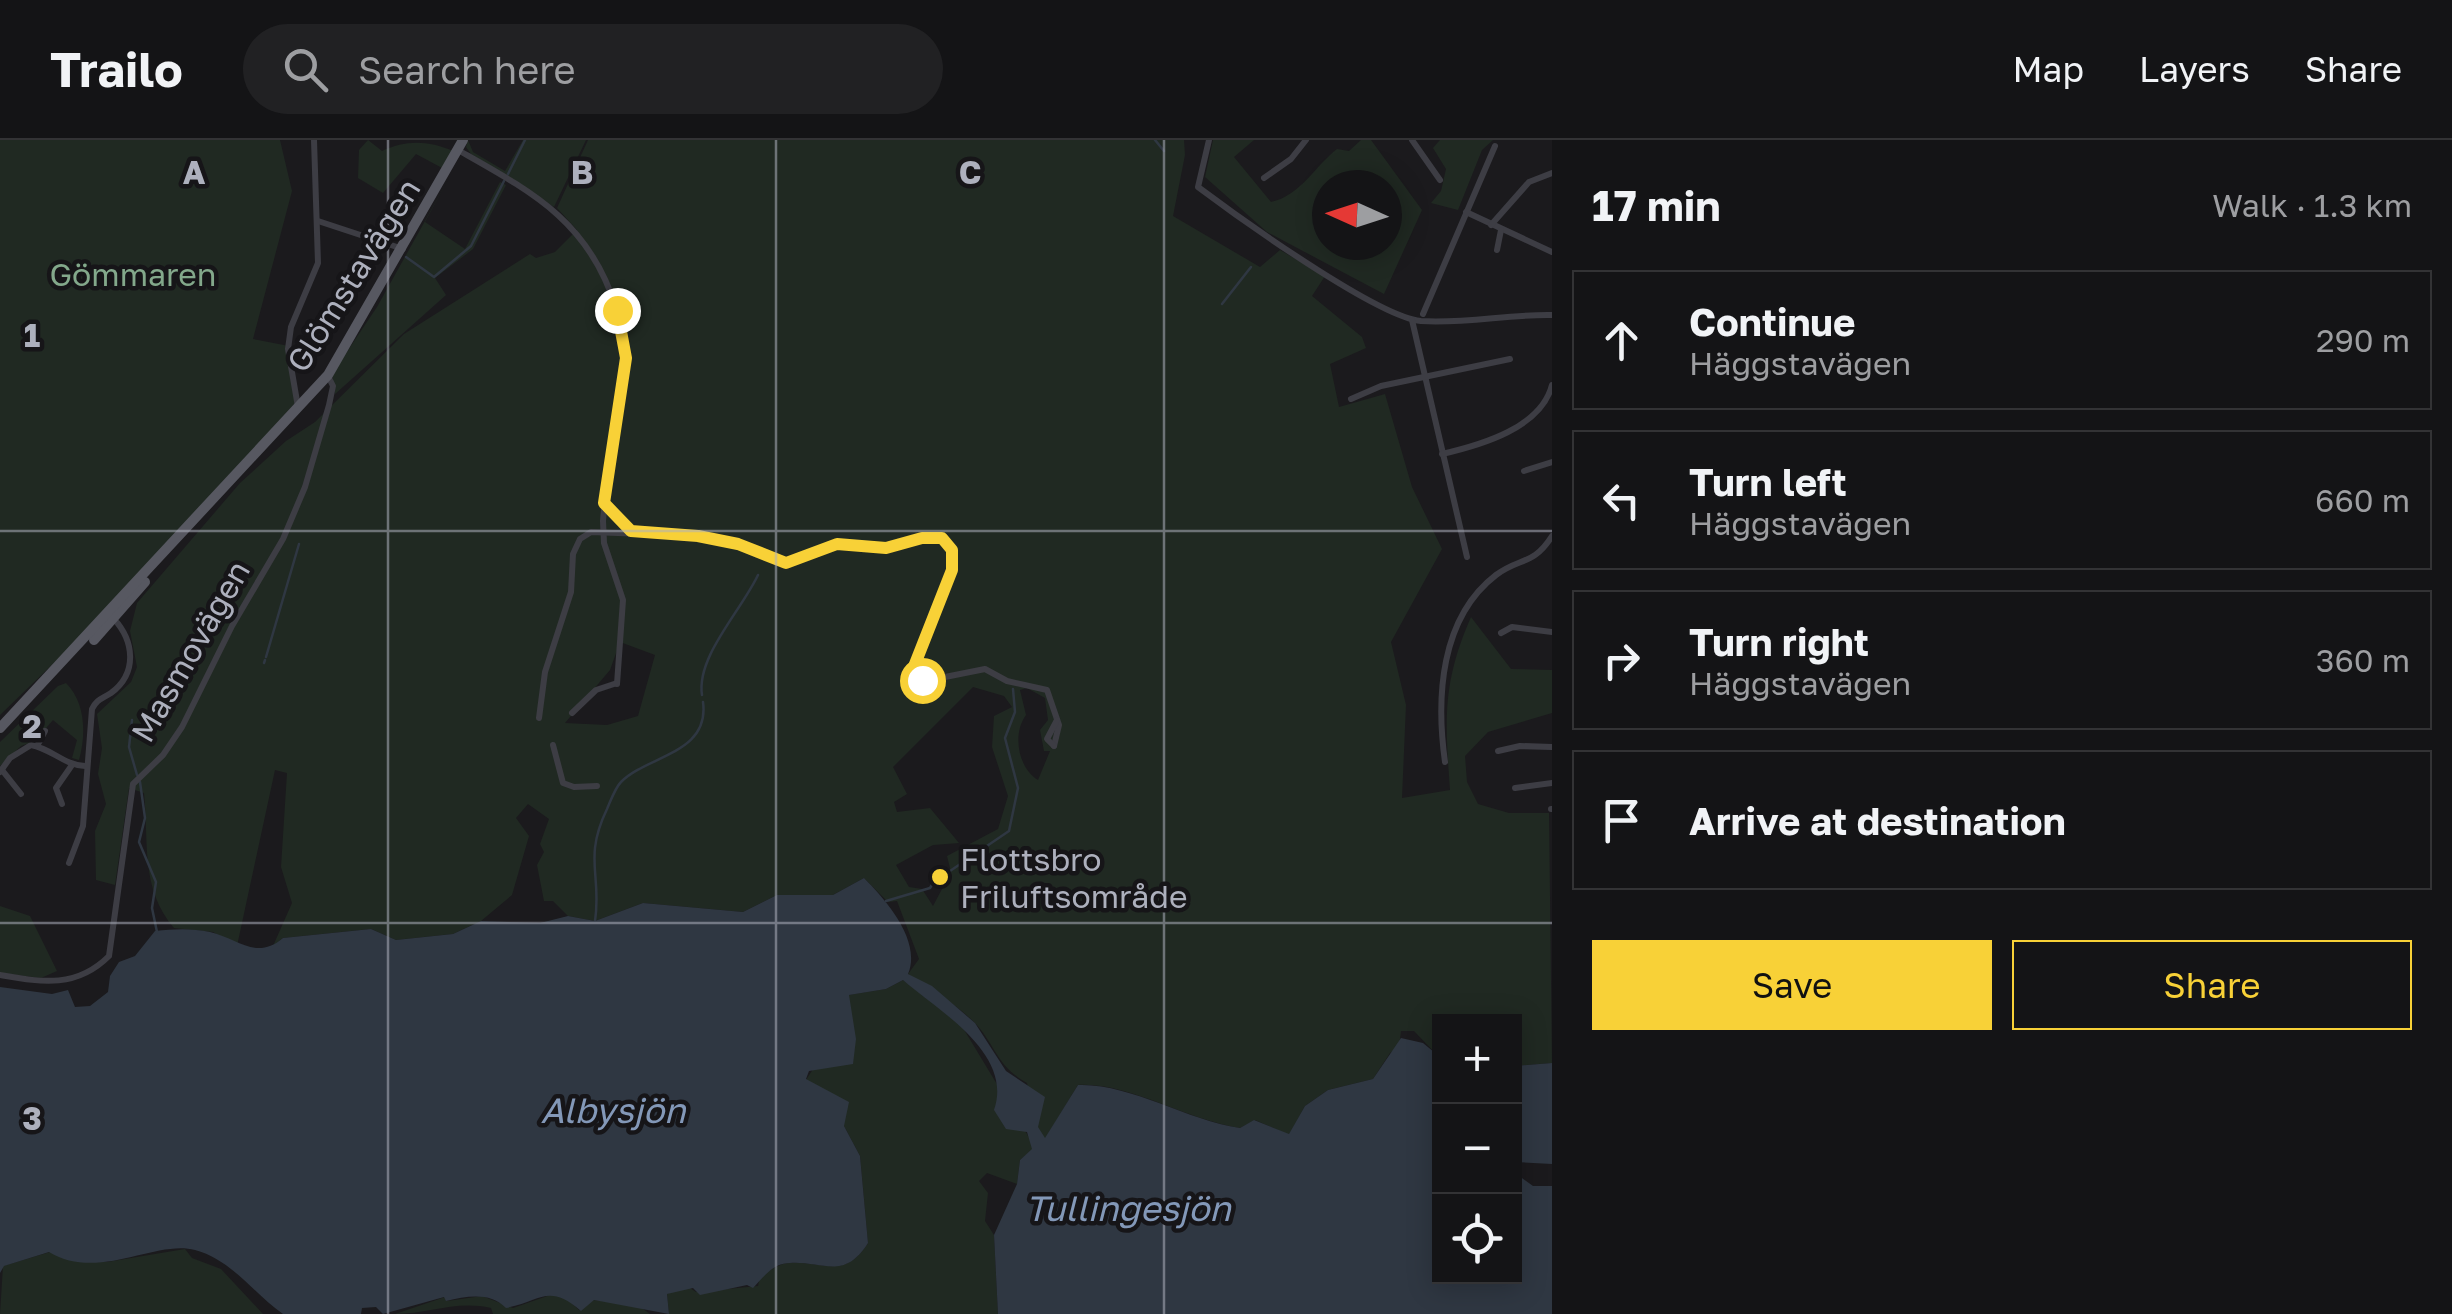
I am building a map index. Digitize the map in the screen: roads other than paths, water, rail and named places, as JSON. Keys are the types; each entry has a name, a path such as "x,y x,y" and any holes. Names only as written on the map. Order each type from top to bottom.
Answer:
{"main road":[{"name":"Glömstavägen","path":"156,564 328,375 460,145"},
{"path":"108,620 131,588 156,564"},
{"path":"0,732 156,564"}],"street":[{"path":"298,407 288,340 318,268 314,140"},
{"path":"1209,140 1196,181 1264,237 1412,319 1552,314"},
{"path":"1264,178 1291,159 1306,140"},
{"path":"1412,140 1440,180"},
{"path":"460,145 551,206 593,250 604,272 626,351 603,530 623,600 617,683 596,690 572,713"},
{"path":"1423,314 1495,146"},
{"path":"1491,225 1528,182 1552,173"},
{"path":"1466,212 1552,252"},
{"path":"318,221 402,248"},
{"path":"1498,250 1501,230"},
{"path":"1412,319 1422,377 1467,557"},
{"path":"1351,400 1381,386 1510,359"},
{"name":"Masmovägen","path":"0,975 47,984 76,978 109,956 133,786 163,755 182,727 232,626 288,530 330,405 332,386 328,375"},
{"path":"1442,454 1481,444 1540,412 1552,385"},
{"path":"1524,471 1552,462"},
{"path":"604,503 631,531"},
{"path":"539,718 545,672 571,592 573,554 580,539 603,530 698,536 738,544 786,563 837,544 886,548 922,538 942,538 952,550 952,570 914,670 926,680 985,670 1007,681 1047,690 1058,718"},
{"path":"1445,762 1443,686 1448,650 1461,617 1494,577 1535,558 1552,536"},
{"path":"69,863 83,826 92,709 123,680 130,664 127,634 108,620"},
{"path":"1501,633 1512,627 1552,632"},
{"path":"37,746 45,732"},
{"path":"553,744 561,780 574,787 597,786"},
{"path":"21,794 1,771 10,758 31,745 51,749 72,766 85,766"},
{"path":"1498,751 1520,746 1552,748"},
{"path":"62,804 56,788 72,766"},
{"path":"1515,788 1552,783"}],"water":[{"name":"Albysjön","path":"864,878 882,898 906,935 911,961 908,974 932,986 975,1023 1006,1071 1045,1097 1038,1127 1045,1138 1078,1085 1118,1090 1220,1124 1240,1128 1254,1120 1289,1134 1305,1106 1328,1090 1373,1079 1401,1038 1423,1043 1432,1050 1432,1284 1522,1284 1522,1178 1533,1186 1552,1186 1552,1314 998,1314 994,1235 1017,1184 1020,1160 1032,1149 1027,1132 1006,1129 994,1110 997,1089 983,1052 952,1019 903,980 886,989 849,995 856,1039 853,1064 809,1071 806,1079 849,1102 844,1126 860,1156 868,1243 859,1255 841,1266 784,1264 768,1272 753,1288 747,1285 700,1295 693,1288 667,1294 669,1314 594,1300 581,1311 560,1298 545,1296 506,1308 486,1297 446,1301 444,1297 383,1314 376,1307 362,1308 361,1314 283,1314 220,1261 180,1248 87,1263 49,1252 4,1266 0,1273 0,987 52,994 68,990 75,1007 90,1006 108,992 110,976 119,962 135,956 155,931 203,931 264,948 283,938 371,929 396,940 453,934 481,921 540,923 568,916 595,921 643,903 743,912 777,895 833,895"},
{"path":"1552,1063 1552,1164 1522,1162 1522,1065"}],"waterway":[{"path":"508,174 525,140"},
{"path":"1155,140 1164,151"},
{"path":"406,257 434,277 471,246 504,181"},
{"path":"1222,304 1251,267"},
{"path":"266,657 299,544"},
{"path":"702,695 706,665 758,575"},
{"path":"950,871 1009,831 1018,788 1005,738 1015,712 1013,689"},
{"path":"595,921 596,841 615,791 633,773 675,751 697,733 703,719 703,702"},
{"path":"132,720 129,747 137,775"},
{"path":"140,782 145,818 139,842 156,882 152,908 157,932"},
{"path":"886,901 930,888 933,883"}],"place":[{"name":"Flottsbro Friluftsområde","path":"940,877"}],"park label":[{"name":"Gömmaren","path":"133,274"}],"water label":[{"name":"Tullingesjön","path":"1128,1208"}]}
